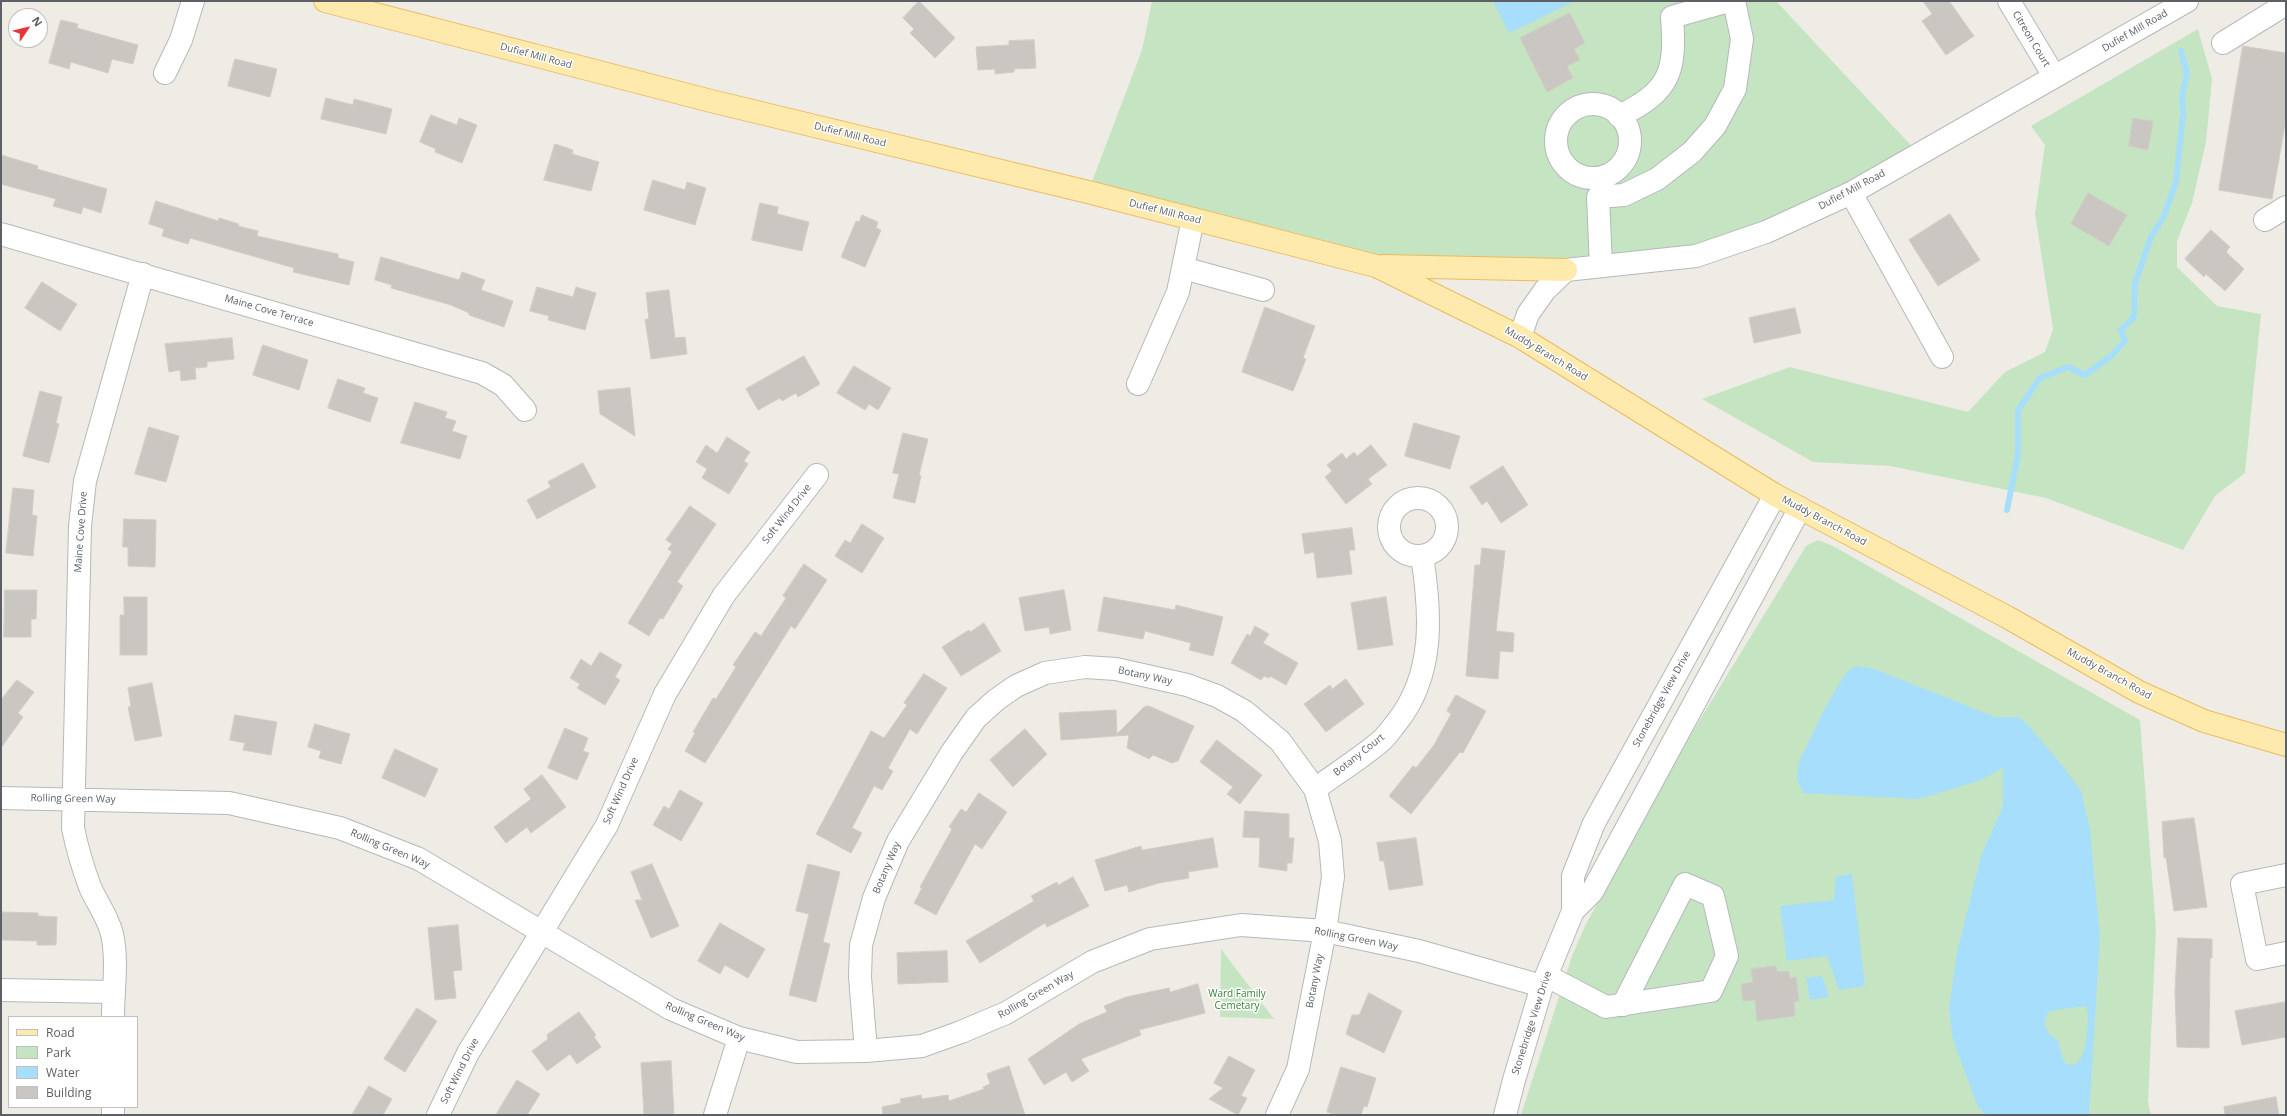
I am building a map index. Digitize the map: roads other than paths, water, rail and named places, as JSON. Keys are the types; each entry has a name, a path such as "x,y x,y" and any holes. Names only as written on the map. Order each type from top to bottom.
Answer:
{"main road":[{"name":"Dufief Mill Road","path":"325,1 710,101 1193,219 1376,266"},
{"path":"1376,266 1566,270"},
{"name":"Muddy Branch Road","path":"1376,266 1520,337 1775,495 2007,617 2139,692 2204,721 2286,745"}],"street":[{"path":"165,73 181,40 193,1"},
{"path":"1619,116 1640,106 1654,95 1668,76 1674,51 1668,9 1729,1"},
{"path":"1601,266 1595,187 1604,176 1615,171 1623,162 1628,150 1629,138 1626,126 1619,116 1609,108 1598,104 1586,105 1575,109 1566,116 1559,126 1556,137 1557,149 1562,160 1569,169 1595,187 1624,195 1657,179 1692,152 1715,126 1735,90 1742,39 1734,1"},
{"name":"Citreon Court","path":"2009,1 2054,76"},
{"name":"Dufief Mill Road","path":"1566,270 1696,256 1766,232 1851,192 2187,1"},
{"path":"2223,43 2279,7"},
{"path":"1851,192 1942,357"},
{"path":"2265,220 2286,207"},
{"path":"1138,384 1178,292 1193,219"},
{"name":"Maine Cove Terrace","path":"1,234 482,373 503,385 525,410"},
{"path":"1183,268 1263,290"},
{"path":"1520,337 1528,314 1545,290 1566,270"},
{"name":"Maine Cove Drive","path":"113,1016 114,954 112,934 79,857 73,828 80,526 85,481 143,274"},
{"name":"Soft Wind Drive","path":"438,1115 468,1053 541,930 607,825 665,694 724,595 816,475"},
{"name":"Stonebridge View Drive","path":"1505,1115 1514,1080 1545,981 1573,911 1573,876 1594,823 1775,495"},
{"name":"Stonebridge View Drive","path":"1573,911 1592,892 1800,508"},
{"name":"Botany Court","path":"1315,789 1383,740 1404,713 1417,687 1429,643 1428,596 1422,556"},
{"name":"Botany Way","path":"866,1052 860,977 861,946 874,898 898,841 976,718 996,700 1016,686 1045,674 1085,667 1116,669 1187,685 1216,696 1244,711 1280,741 1315,789 1330,841 1333,877 1325,930 1298,1069 1277,1115"},
{"name":"Rolling Green Way","path":"1,798 73,798 229,804 340,828 419,859 541,930 671,1009 739,1038 797,1052 866,1052 922,1046 961,1032 1006,1013 1092,962 1150,939 1241,925 1325,930 1419,951 1545,981 1606,1007 1623,1005 1711,991 1727,956 1713,896 1685,884 1623,1005"},
{"path":"2286,875 2242,884 2257,959 2286,953"},
{"path":"1,990 113,992"},
{"path":"715,1115 739,1038"}],"water":[{"path":"1493,1 1575,1 1509,33"},
{"path":"1855,666 1872,668 1995,717 2018,717 2028,725 2062,765 2081,791 2090,829 2100,938 2089,1115 1986,1115 1978,1107 1953,1040 1949,1009 1957,952 1981,856 2003,806 2003,768 1981,780 1919,799 1803,793 1797,779 1799,762 1824,710 1845,674","holes":["2085,1006 2087,1010 2088,1023 2083,1054 2074,1065 2066,1064 2062,1057 2058,1040 2050,1035 2046,1028 2045,1020 2050,1011"]},
{"path":"1852,874 1865,986 1839,990 1827,956 1787,961 1780,906 1834,900 1836,876"},
{"path":"1822,976 1829,997 1810,1000 1806,978"}],"waterway":[{"path":"2007,510 2018,454 2018,410 2040,378 2068,367 2085,375 2111,356 2125,341 2121,330 2134,317 2135,283 2151,237 2164,216 2176,182 2183,114 2182,96 2187,73 2181,51"}],"park label":[{"name":"Ward Family Cemetary","path":"1237,1000"}]}
